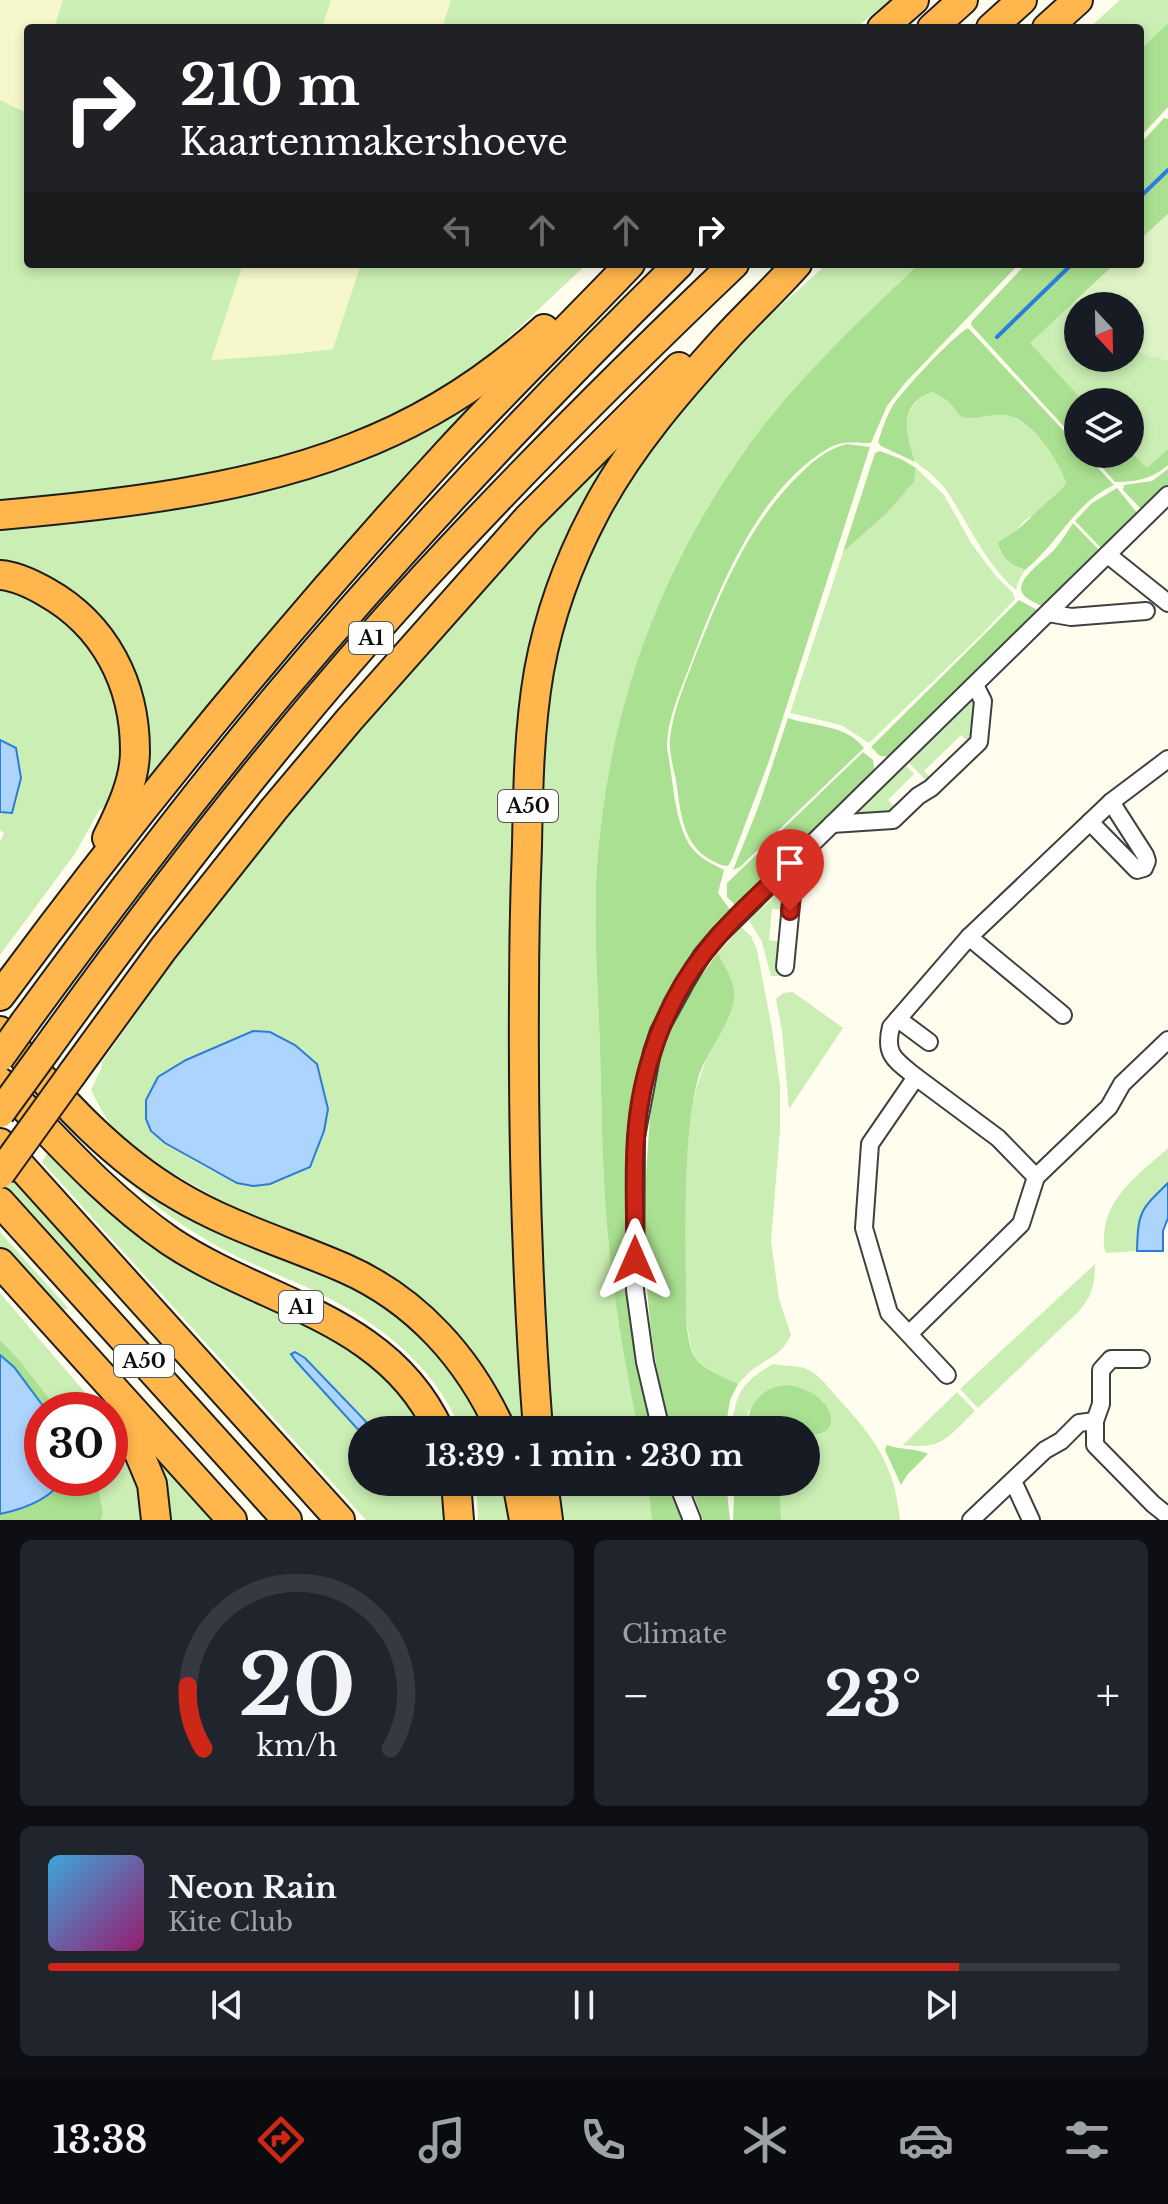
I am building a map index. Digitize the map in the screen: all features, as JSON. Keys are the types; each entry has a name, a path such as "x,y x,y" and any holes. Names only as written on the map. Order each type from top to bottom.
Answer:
{"highway":[{"path":"887,24 914,0"},
{"path":"936,24 963,0"},
{"path":"995,24 1022,0"},
{"path":"1051,24 1078,0"},
{"path":"0,515 70,509 180,493 295,467 354,448 449,401 493,372 612,268"},
{"path":"0,996 89,875 304,613 451,449 626,268"},
{"name":"A1","path":"0,1057 12,1027 281,692 483,463 675,268"},
{"name":"A1","path":"0,1113 125,939 200,842 341,672 426,576 588,405 730,268"},
{"name":"A1","path":"0,1174 163,949 265,820 423,635 528,518 783,268"},
{"name":"A50","path":"537,1416 526,1225 524,963 529,775 539,671 550,625 575,553 615,479 648,430 683,388 793,268"},
{"path":"0,575 32,584 76,612 98,636 125,682 134,727 135,754 127,791 89,875"},
{"path":"12,1027 99,1137 125,1159 180,1197 239,1226 347,1269 407,1306 435,1330 467,1367 494,1416"},
{"name":"A1","path":"0,1082 92,1175 137,1215 168,1239 229,1274 331,1321 376,1350 395,1366 415,1390 431,1416"},
{"name":"A50","path":"0,1143 340,1520"},
{"name":"A50","path":"0,1202 287,1520"},
{"name":"A50","path":"0,1263 232,1520"},
{"name":"A50","path":"94,1367 109,1401 134,1441 152,1484 156,1520"},
{"path":"457,1496 459,1520"},
{"path":"520,1496 524,1520"},
{"path":"545,1496 548,1520"}],"street":[{"path":"658,1416 645,1362 635,1290 636,1137 652,1052 672,1004 702,955 719,935 1168,495"},
{"path":"1108,555 1168,603"},
{"path":"1048,613 1071,617 1146,611"},
{"path":"832,824 893,820 979,742 983,701 975,685"},
{"path":"1036,1177 998,1138 897,1062 887,1044 891,1027 969,937 1111,802 1168,759"},
{"path":"1090,822 1137,870 1144,868 1147,861 1145,855 1111,802"},
{"path":"785,967 793,884 790,865"},
{"path":"969,937 1063,1015"},
{"path":"898,1019 929,1042"},
{"path":"909,1334 1021,1224 1036,1177 1109,1107 1122,1084 1168,1040"},
{"path":"916,1077 870,1144 864,1228 889,1313 947,1375"},
{"path":"1141,1359 1111,1359 1101,1370 1101,1404 1095,1421 1095,1445 1168,1516"},
{"path":"971,1520 1045,1450 1061,1441 1079,1423 1095,1421"},
{"path":"1013,1481 1031,1520"},
{"path":"683,1496 692,1520"}],"green space":[{"path":"0,0 64,0 55,24 24,24 24,111 0,100"},
{"path":"63,0 331,0 323,24 55,24"},
{"path":"331,0 451,0 443,24 323,24"},
{"path":"451,0 890,0 861,24 443,24"},
{"path":"1120,0 1168,0 1168,23 1144,46 1144,24 1093,24"},
{"path":"1168,23 1168,107 1144,133 1144,46"},
{"path":"0,100 24,112 24,268 242,268 211,360 333,349 360,268 583,268 500,344 444,388 396,416 343,438 288,456 172,480 0,499"},
{"path":"1164,118 1168,119 1168,214 1144,236 1144,140"},
{"path":"1168,214 1168,361 1144,354 1144,292 1085,292 1111,268 1144,268 1144,236"},
{"path":"242,268 360,268 333,349 210,360"},
{"path":"823,268 915,268 780,405 732,469 700,520 672,574 629,687 614,745 604,805 597,865 596,958 611,1271 635,1416 548,1416 537,1164 536,872 550,679 563,618 590,544 626,477 728,353"},
{"path":"915,268 1015,268 905,383 887,406 871,443 834,445 804,466 782,488 744,542 729,572 672,714 667,748 681,827 695,852 724,870 718,893 731,911 699,948 660,1010 642,1056 634,1092 628,1143 625,1235 651,1416 635,1416 611,1271 603,1149 596,888 604,804 614,745 629,686 672,574 732,469 803,379"},
{"path":"1022,268 1111,268 1085,292 1064,292 1064,311 1030,343 1071,388 1064,388 1064,427 971,325"},
{"path":"1064,311 1064,372 1144,372 1144,354 1168,361 1168,449 1147,469 1144,466 1144,388 1071,388 1029,343"},
{"path":"549,328 335,556 241,666 129,808 120,656 0,569 0,517 327,460"},
{"path":"968,328 1064,431 1064,468 1098,468 1114,485 1088,502 1025,570 1007,560 998,542 1012,534 1066,483 1050,452 1024,423 1005,415 961,417 948,401 932,392 914,404 909,412 907,431 915,462 878,442 898,399"},
{"path":"932,392 948,401 961,417 1005,415 1024,424 1050,453 1066,483 1059,494 1025,520 999,550 1013,565 1025,570 1016,590 988,559 946,489 915,461 909,449 906,429 910,411 915,403"},
{"path":"633,424 536,668 532,1416 508,1416 493,1384 465,1342 431,1305 411,1290 363,1262 259,1220 170,1172 117,1132 106,1117 91,1090 102,1062 228,883 382,696","holes":["151,1131 310,1167 270,1184 245,1185 202,1165"]},
{"path":"847,444 870,447 769,761 732,859 728,866 721,865 701,853 684,825 670,748 676,709 714,611 750,538 782,493 806,468 828,452"},
{"path":"1168,449 1168,465 1143,479 1115,482 1102,468 1144,468 1144,465 1147,468"},
{"path":"880,451 916,468 914,482 886,514 843,552 875,453"},
{"path":"916,468 944,495 971,543 1015,599 869,743 841,725 790,713 843,552 886,514 914,482"},
{"path":"1168,469 1168,487 1145,510 1123,490 1124,485 1152,481"},
{"path":"1117,488 1138,514 1104,551 1075,521 1092,503"},
{"path":"1073,523 1102,553 1045,608 1023,594 1022,583 1054,550"},
{"path":"0,588 51,610 91,650 116,700 122,756 106,809 100,809 74,855 0,955 0,842 4,833 0,830 0,812 12,813 16,748 0,740"},
{"path":"1019,600 1041,612 892,757 880,756 871,747"},
{"path":"970,697 977,704 974,739 970,742 961,735 924,771 932,780 929,783 906,760"},
{"path":"788,718 839,730 857,740 864,748 740,867 733,870 758,808"},
{"path":"863,752 873,760 875,774 738,908 727,897 727,883"},
{"path":"903,762 914,774 888,800 896,809 891,815 857,818 851,813"},
{"path":"787,885 785,910 772,909 769,940 781,942 781,976 771,976 762,942 749,920"},
{"path":"741,927 751,936 757,950 780,1086 780,1130 771,1241 779,1299 791,1335 779,1352 752,1370 738,1384 710,1370 696,1358 686,1312 684,1234 693,1102 727,971 718,953"},
{"path":"718,953 731,981 734,998 729,1017 699,1075 692,1107 686,1192 686,1321 690,1347 697,1360 738,1384 730,1400 727,1416 667,1416 655,1361 647,1289 645,1216 650,1115 658,1066 668,1036 699,979"},
{"path":"793,992 843,1028 789,1109 776,999 783,993"},
{"path":"66,1122 340,1273 420,1324 484,1416 454,1416 434,1382 397,1343 329,1298 225,1250 181,1224 97,1153"},
{"path":"50,1148 327,1330 400,1387 418,1416 361,1416 305,1358 291,1354 348,1418 348,1496 445,1496 448,1520 366,1520 42,1162"},
{"path":"1168,1148 1168,1183 1143,1212 1138,1228 1137,1251 1106,1253 1104,1234 1112,1207 1127,1185"},
{"path":"0,1155 109,1275 91,1289 0,1189"},
{"path":"0,1232 68,1308 57,1316 0,1252"},
{"path":"1095,1264 1092,1289 1079,1311 978,1408 960,1389"},
{"path":"0,1293 85,1392 44,1392 0,1340"},
{"path":"0,1340 44,1392 33,1392 14,1367 0,1355"},
{"path":"773,1364 809,1370 825,1384 880,1452 893,1482 900,1520 781,1520 780,1496 820,1496 818,1416 824,1402 806,1390 748,1411 747,1416 733,1416 738,1398 753,1377"},
{"path":"787,1385 816,1395 828,1409 830,1426 820,1433 820,1416 749,1416 758,1399 778,1386"},
{"path":"957,1392 975,1411 958,1428 936,1443 903,1445"},
{"path":"887,1445 928,1454 901,1485 885,1450"},
{"path":"154,1451 213,1520 161,1520"},
{"path":"128,1460 141,1490 144,1520 101,1520 103,1512 100,1496 128,1496"},
{"path":"38,1496 100,1496 103,1512 101,1520 0,1520 0,1514 10,1512"},
{"path":"476,1496 513,1496 517,1520 478,1520"},
{"path":"556,1496 649,1496 652,1520 559,1520"},
{"path":"649,1496 675,1496 684,1520 652,1520"},
{"path":"694,1496 727,1496 730,1520 703,1520"},
{"path":"734,1496 780,1496 781,1520 733,1520"}],"water":[{"path":"0,740 16,748 21,778 12,813 0,812"},
{"path":"253,1031 270,1032 295,1045 317,1064 328,1109 324,1131 310,1167 270,1184 253,1186 237,1183 165,1143 151,1131 146,1119 146,1100 158,1077 186,1060"},
{"path":"1168,1183 1168,1218 1163,1231 1163,1251 1137,1251 1142,1212"},
{"path":"295,1352 305,1358 361,1416 348,1416 348,1419 291,1354"},
{"path":"0,1355 14,1367 33,1392 24,1392 24,1496 46,1496 0,1514"}],"waterway":[{"path":"1144,193 1168,170"},
{"path":"997,337 1068,268"}],"route":[{"path":"635,1260 636,1137 642,1096 659,1031 702,955 790,865 793,884 790,911"}]}
